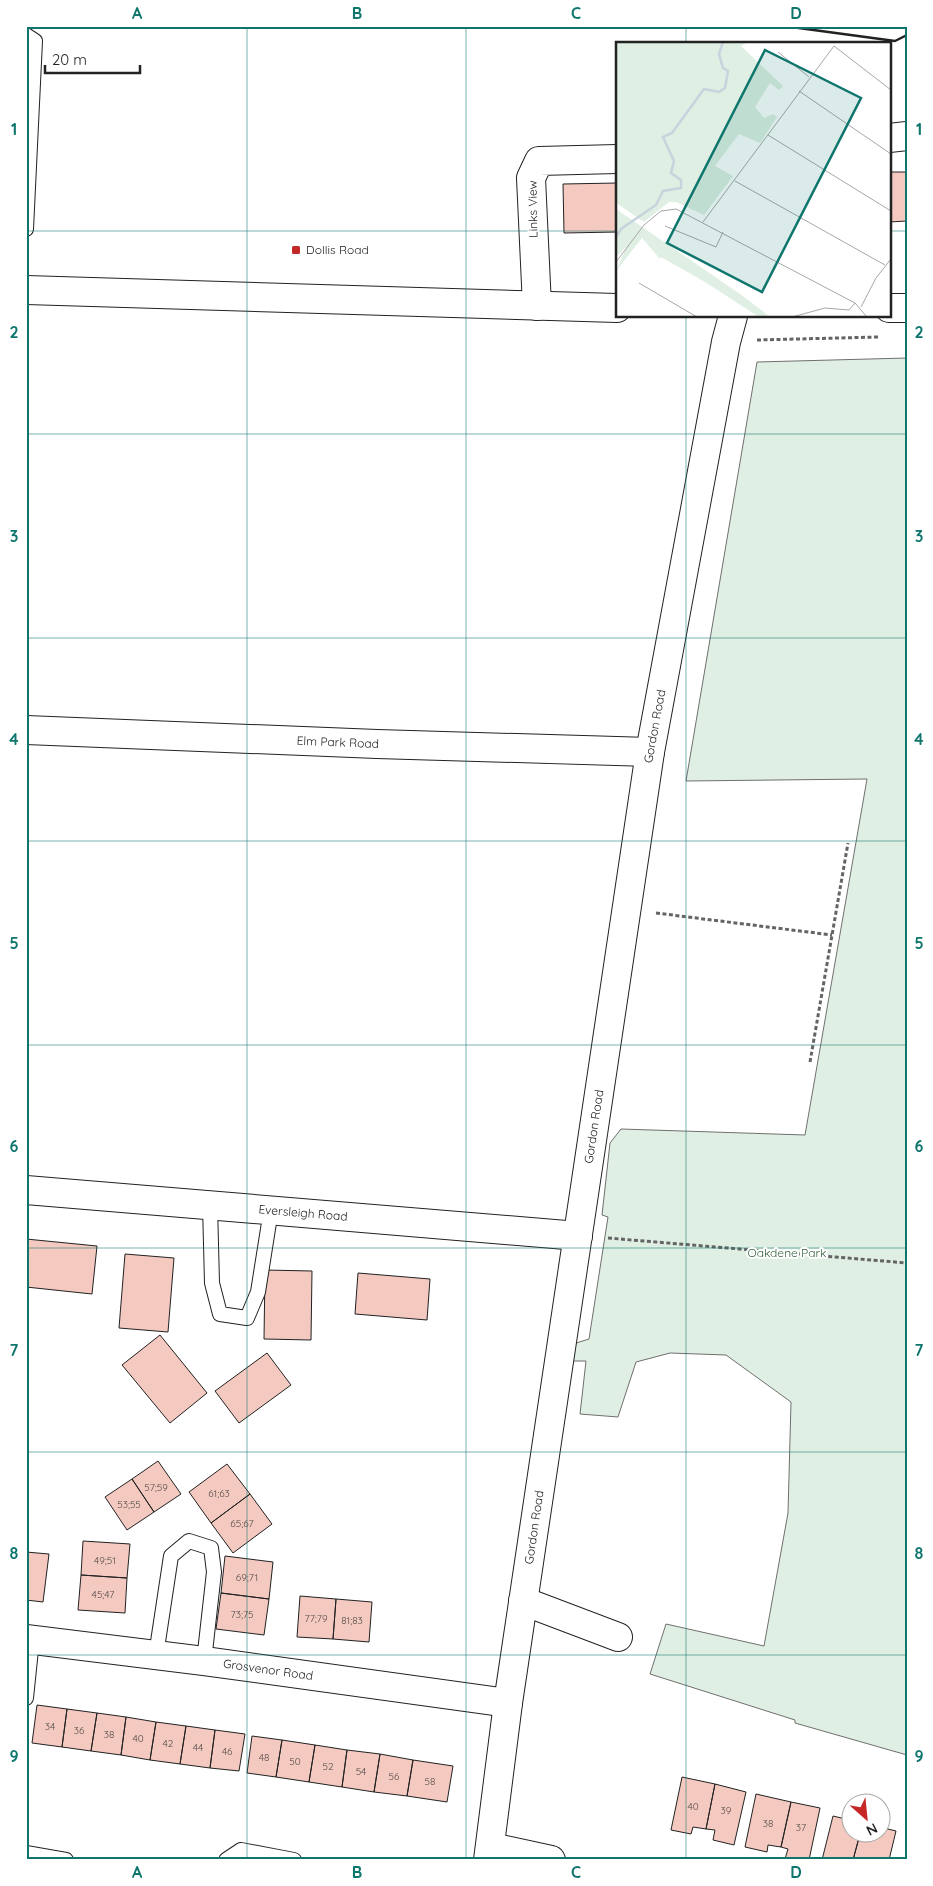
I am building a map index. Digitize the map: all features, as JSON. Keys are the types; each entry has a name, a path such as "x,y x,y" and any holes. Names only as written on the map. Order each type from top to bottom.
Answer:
{"street":[{"path":"890,138 907,136"},
{"name":"Links View","path":"537,306 531,178 539,161 616,159"},
{"path":"26,290 616,308"},
{"path":"890,308 907,308"},
{"name":"Gordon Road","path":"490,1853 508,1703 650,752 729,329"},
{"name":"Elm Park Road","path":"26,730 378,744 650,752"},
{"name":"Eversleigh Road","path":"26,1190 578,1236"},
{"path":"523,1601 618,1637"},
{"name":"Grosvenor Road","path":"29,1640 204,1661 508,1703"},
{"path":"490,1853 550,1860"}],"lane":[{"path":"26,35 35,41 26,229"},
{"path":"210,1205 212,1283 220,1314 247,1318 258,1292 271,1210"},
{"path":"156,1655 171,1556 189,1541 211,1548 214,1572 204,1661"},
{"path":"26,1698 29,1640"},
{"path":"226,1860 241,1850 294,1860"},
{"path":"26,1853 66,1860"}],"path":[{"path":"729,329 888,337"},
{"path":"810,1062 848,843"},
{"path":"627,909 832,935"},
{"path":"578,1236 907,1263"}],"green space":[{"name":"Oakdene Park","path":"907,358 907,1755 795,1723 795,1720 650,1674 666,1624 764,1646 788,1513 791,1402 726,1355 670,1353 636,1362 618,1417 580,1414 586,1361 570,1361 573,1344 589,1339 608,1217 602,1215 610,1143 621,1129 805,1135 867,779 686,781 757,362"}],"building":[{"path":"890,172 907,172 907,221 890,222"},
{"path":"616,183 616,232 564,233 563,184"},
{"path":"26,1239 97,1246 92,1294 26,1287"},
{"path":"125,1254 174,1258 168,1332 119,1328"},
{"path":"265,1270 312,1271 311,1340 264,1339"},
{"path":"358,1273 430,1279 427,1320 355,1314"},
{"path":"160,1335 207,1393 170,1423 122,1365"},
{"path":"267,1353 291,1385 239,1423 215,1391"},
{"path":"158,1461 181,1494 154,1512 132,1479"},
{"path":"227,1464 250,1494 211,1523 189,1492"},
{"path":"132,1479 154,1512 127,1530 105,1497"},
{"path":"250,1494 272,1524 233,1553 211,1523"},
{"path":"83,1541 130,1544 127,1578 81,1575"},
{"path":"26,1552 49,1554 43,1602 26,1600"},
{"path":"225,1556 273,1562 269,1599 221,1593"},
{"path":"81,1575 127,1578 125,1613 78,1610"},
{"path":"221,1593 269,1599 264,1635 216,1629"},
{"path":"300,1596 336,1599 333,1639 297,1637"},
{"path":"336,1599 372,1602 369,1642 333,1639"},
{"path":"37,1705 67,1709 62,1747 32,1743"},
{"path":"67,1709 97,1713 91,1751 62,1747"},
{"path":"97,1713 126,1717 121,1755 91,1751"},
{"path":"126,1717 156,1722 150,1760 121,1755"},
{"path":"156,1722 186,1726 180,1764 150,1760"},
{"path":"186,1726 215,1730 210,1768 180,1764"},
{"path":"215,1730 245,1734 239,1771 210,1768"},
{"path":"252,1736 282,1740 276,1777 247,1773"},
{"path":"282,1740 315,1745 309,1782 276,1777"},
{"path":"315,1745 347,1750 342,1787 309,1782"},
{"path":"347,1750 380,1754 374,1792 342,1787"},
{"path":"380,1754 413,1760 407,1796 374,1792"},
{"path":"413,1760 453,1766 447,1802 407,1796"},
{"path":"682,1777 715,1784 706,1829 693,1827 691,1834 671,1830"},
{"path":"715,1784 746,1792 734,1845 713,1840 715,1830 706,1829"},
{"path":"756,1794 791,1802 781,1847 768,1845 767,1852 745,1847"},
{"path":"791,1802 820,1808 809,1860 785,1859 788,1849 781,1847"},
{"path":"833,1816 840,1818 840,1844 857,1844 853,1860 822,1860"},
{"path":"890,1830 896,1831 889,1860 853,1860 857,1844 890,1844"}],"wall":[{"path":"784,26 895,41 907,35"}],"place":[{"name":"Dollis Road","path":"296,250"}]}
